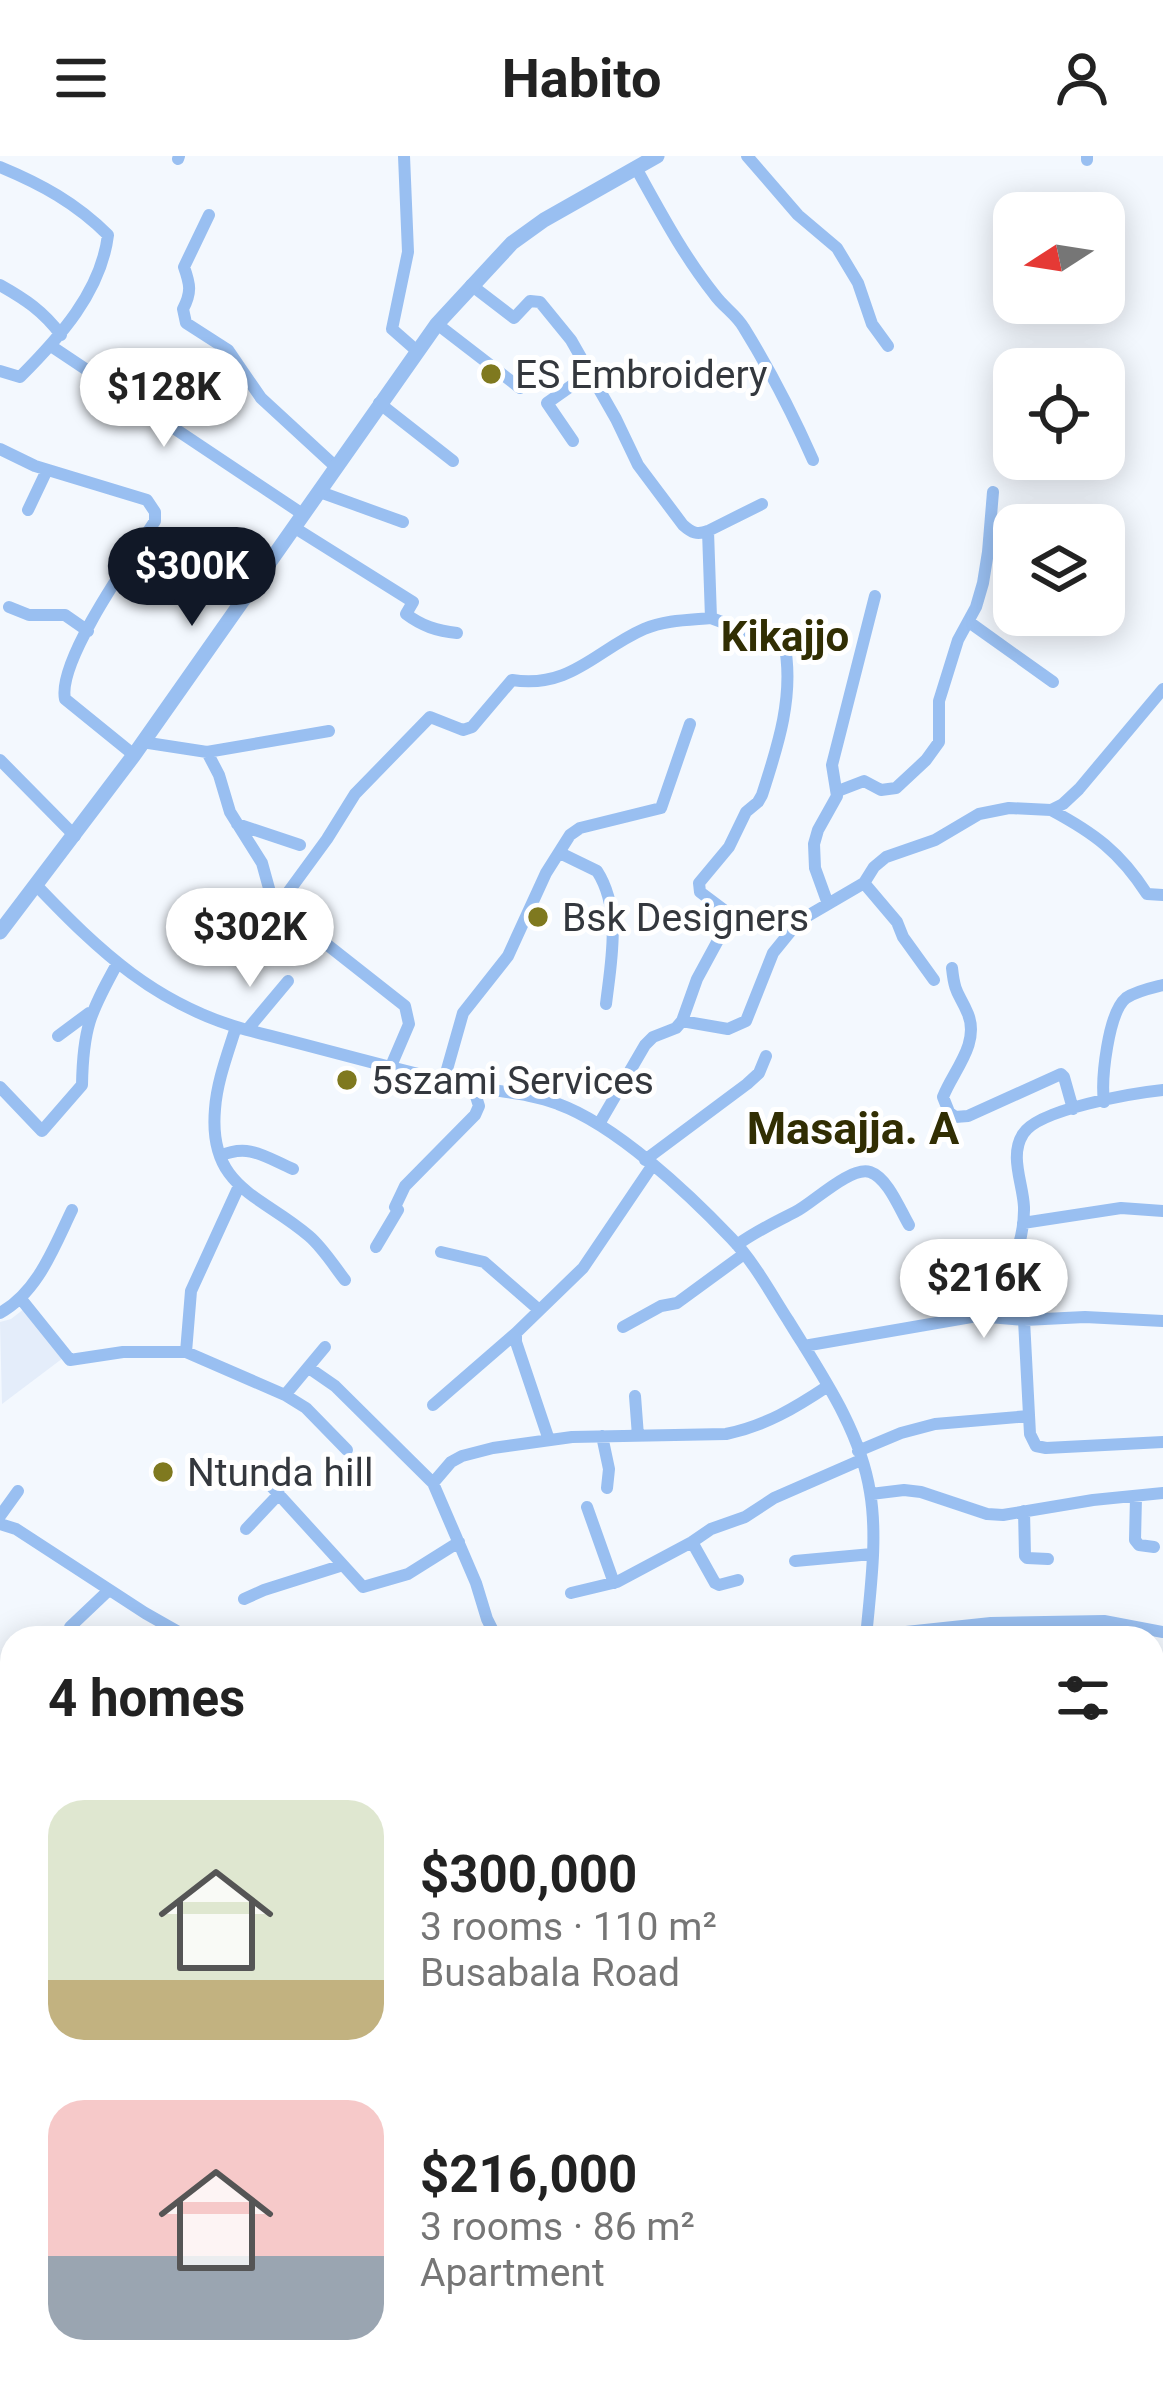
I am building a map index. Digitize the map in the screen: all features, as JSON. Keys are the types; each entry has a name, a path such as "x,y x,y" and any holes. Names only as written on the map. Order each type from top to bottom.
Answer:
{"street":[{"path":"404,156 407,252 392,328 417,351"},
{"path":"3,921 75,836 437,324 512,243 657,156"},
{"path":"747,156 797,215 837,248 858,283 872,324 888,346"},
{"path":"0,167 69,200 108,235 98,273 56,340 20,376 0,371"},
{"path":"636,168 685,253 717,299 744,327 813,460"},
{"path":"209,215 185,262 191,286 183,308 186,323 228,350 261,398 337,468"},
{"path":"0,285 46,315 56,340 349,561 412,602 406,614 437,631 457,633"},
{"path":"471,285 514,318 530,301 539,302 571,340 638,465 682,526 700,534 762,504"},
{"path":"437,324 520,388"},
{"path":"573,441 548,404 591,372"},
{"path":"379,403 453,460"},
{"path":"0,449 21,461 147,500 155,512 155,521 88,631 62,686 65,699 138,749 207,752 328,730"},
{"path":"28,510 47,470"},
{"path":"320,492 403,522"},
{"path":"838,791 864,781 882,790 896,788 939,742 939,701 983,583 993,492"},
{"path":"708,531 711,618"},
{"path":"828,904 815,868 814,844 838,791 832,765 875,596"},
{"path":"9,607 28,615 65,615 88,631"},
{"path":"278,906 355,794 430,717 463,730 472,727 512,680 540,680 582,669 610,647 665,622 711,618 784,642 785,719 762,796 746,812 730,847 698,887 729,916 697,979 682,1022 644,1045 598,1124"},
{"path":"969,622 1053,682"},
{"path":"1051,810 1079,789 1163,689"},
{"path":"443,1080 463,1013 508,956 546,873 576,830 661,808 690,724"},
{"path":"207,752 236,824 262,862 278,906 405,1006 409,1024 391,1066"},
{"path":"0,760 75,836"},
{"path":"682,1022 728,1029 746,1021 779,943 800,921 864,883 886,857 935,840 979,814 1009,808 1051,810 1090,830 1118,855 1147,894 1163,895"},
{"path":"236,824 300,845"},
{"path":"560,853 597,871 609,896 614,938 606,1004"},
{"path":"864,883 897,922 934,980"},
{"path":"37,886 117,964 172,1001 213,1020 443,1080 559,1104 598,1124 649,1163 741,1250 828,1386 860,1456 871,1494 867,1626"},
{"path":"0,1087 42,1130 82,1085 82,1048 90,1013 117,964"},
{"path":"952,968 955,993 967,1010 971,1030 964,1057 943,1097 949,1112 955,1117 968,1116 1061,1074 1072,1109"},
{"path":"288,982 242,1028 216,1096 215,1135 220,1156 239,1186 310,1237 345,1280"},
{"path":"1104,1102 1105,1064 1119,1006 1134,994 1163,985"},
{"path":"58,1036 90,1013"},
{"path":"433,1405 583,1268 649,1163 747,1084 759,1073 766,1056"},
{"path":"376,1247 398,1210 395,1207 405,1186 475,1115 479,1106 473,1087"},
{"path":"977,1316 1009,1275 1023,1223 1016,1157 1024,1132 1034,1123 1072,1109 1163,1090"},
{"path":"220,1156 247,1149 292,1169"},
{"path":"622,1327 676,1303 763,1226 860,1172 875,1174 884,1183 909,1226"},
{"path":"186,1352 191,1292 239,1186"},
{"path":"1023,1223 1121,1208 1163,1211"},
{"path":"0,1313 32,1286 72,1210"},
{"path":"442,1252 484,1262 538,1309"},
{"path":"21,1299 70,1360 123,1352 186,1352 285,1395 306,1408 347,1450"},
{"path":"804,1346 977,1316 1163,1321"},
{"path":"1024,1320 1029,1416 1036,1446 1163,1442"},
{"path":"516,1333 549,1440"},
{"path":"285,1395 325,1346"},
{"path":"309,1368 335,1386 433,1484 492,1626"},
{"path":"433,1484 451,1462 493,1448 602,1436 726,1434 749,1429 790,1411 828,1386"},
{"path":"635,1396 638,1436"},
{"path":"571,1593 614,1582 901,1433 934,1424 1029,1416"},
{"path":"602,1436 608,1488"},
{"path":"256,1476 279,1494 363,1587 408,1574 459,1542"},
{"path":"871,1494 904,1490 987,1514 1163,1493"},
{"path":"18,1491 0,1520 169,1626"},
{"path":"246,1529 279,1494"},
{"path":"1136,1497 1135,1540 1154,1547"},
{"path":"586,1507 614,1582"},
{"path":"1024,1511 1025,1556 1048,1559"},
{"path":"692,1543 715,1582 738,1580"},
{"path":"795,1561 872,1554"},
{"path":"244,1599 343,1565"},
{"path":"71,1626 110,1590"},
{"path":"958,1626 1104,1621 1131,1626"}],"shaded area":[{"path":"24,1309 63,1358 2,1404 0,1322"}],"place":[{"name":"ES Embroidery","path":"491,374"},
{"name":"Bsk Designers","path":"538,917"},
{"name":"5szami Services","path":"347,1080"},
{"name":"Ntunda hill","path":"163,1472"}],"district":[{"name":"Kikajjo","path":"785,636"},
{"name":"Masajja. A","path":"853,1128"}]}
